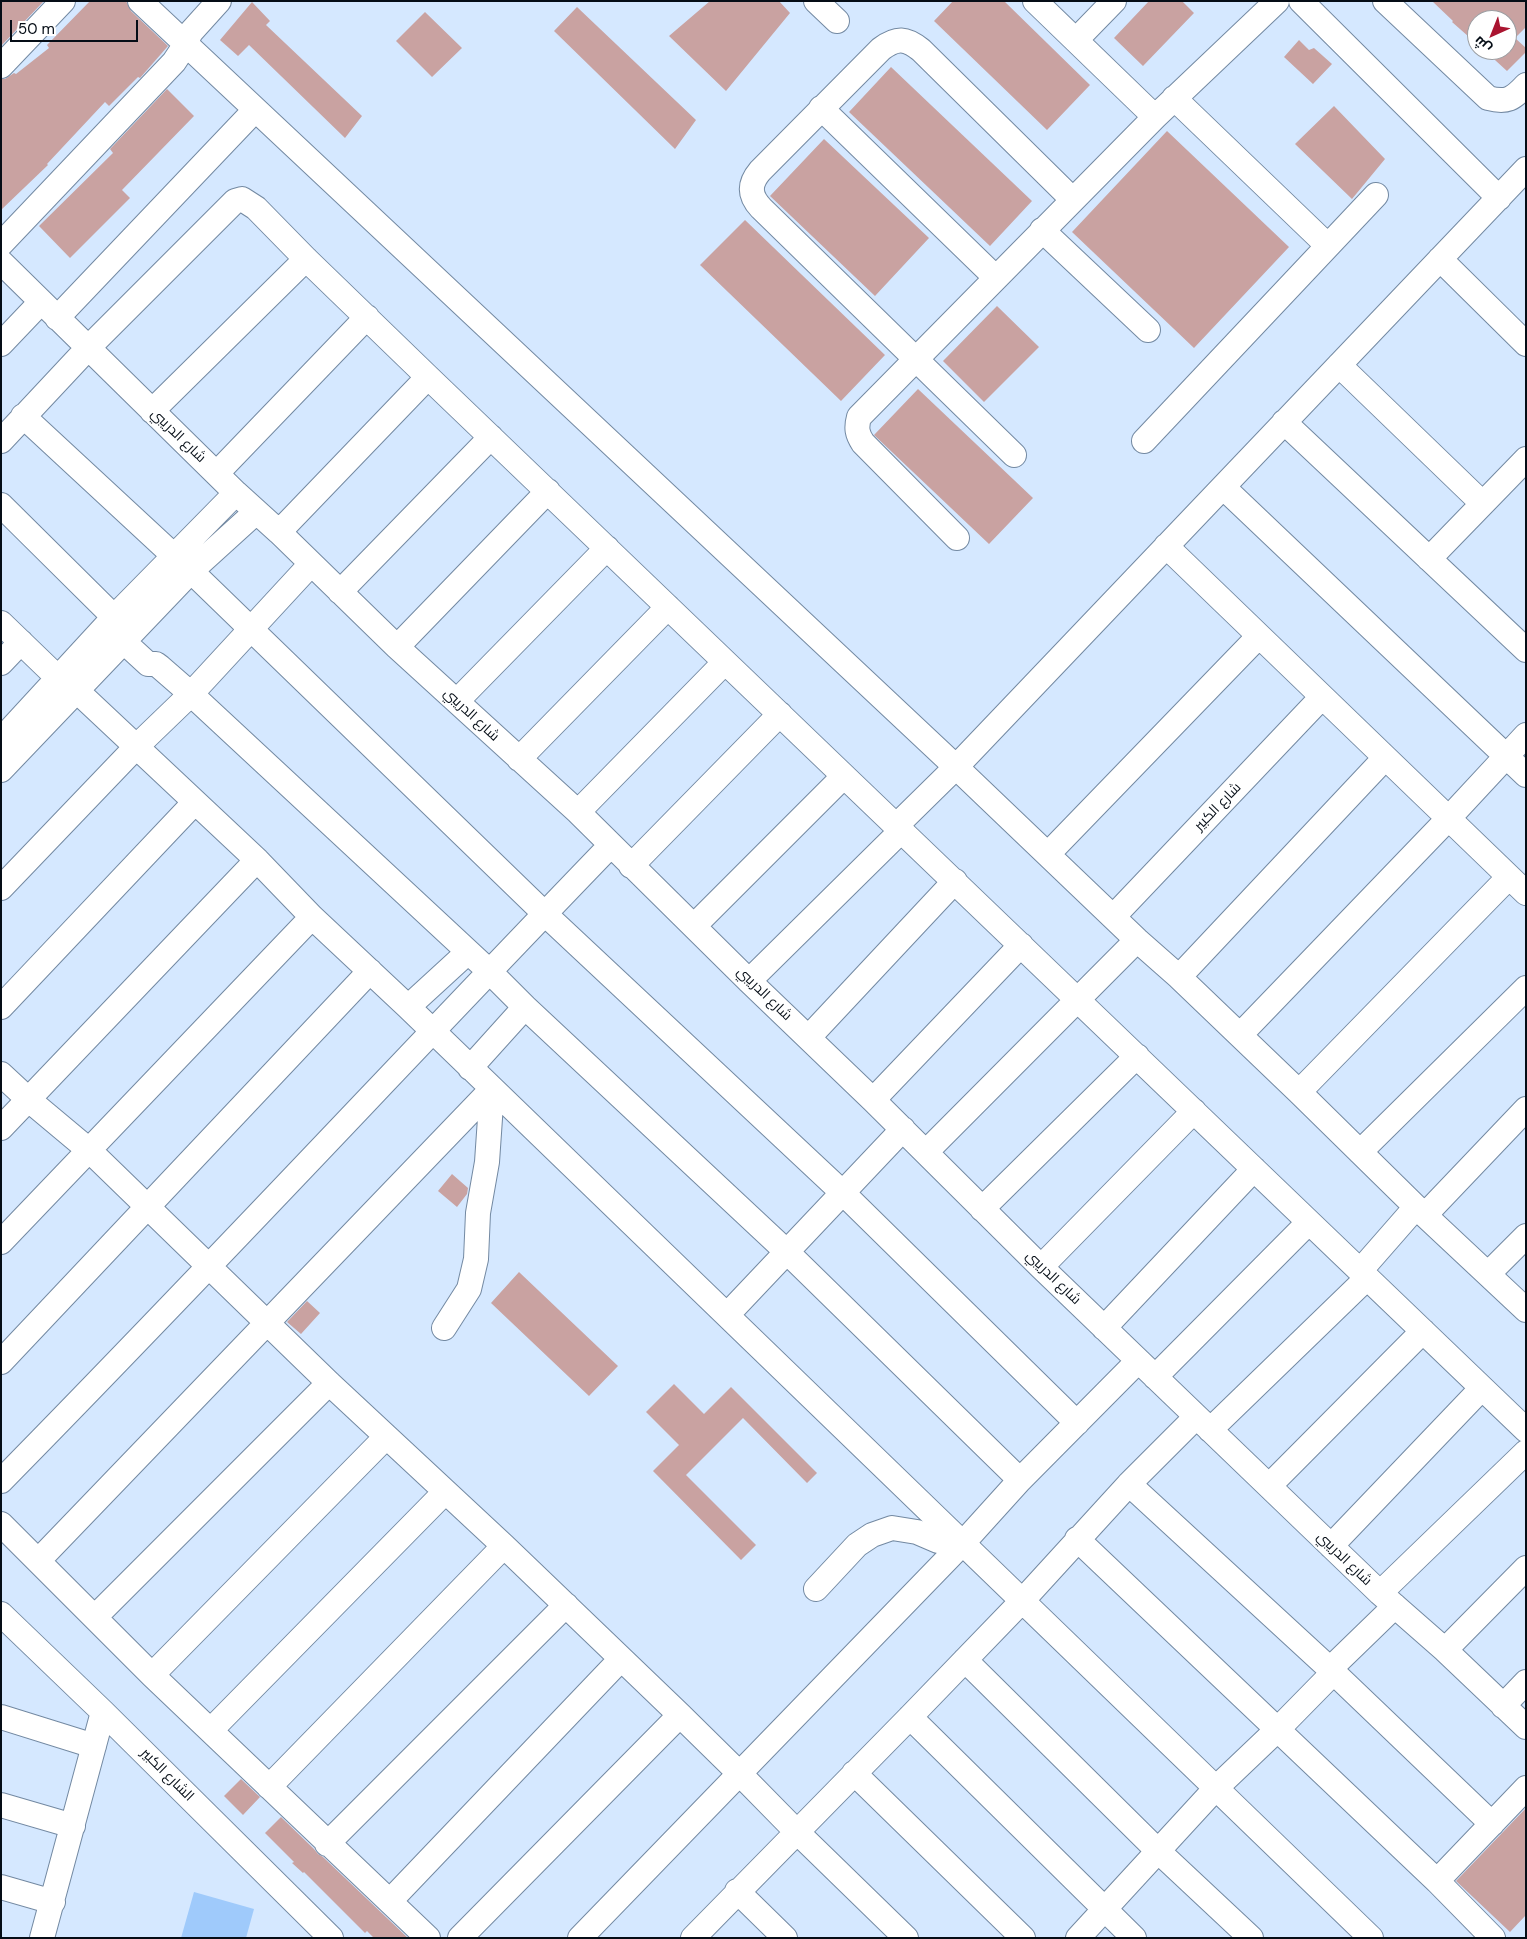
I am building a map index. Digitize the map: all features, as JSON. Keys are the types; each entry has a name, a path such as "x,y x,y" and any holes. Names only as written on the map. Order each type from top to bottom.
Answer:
{"street":[{"path":"1,66 63,1"},
{"path":"140,1 956,767 1137,940 1179,977 1420,1211 1526,1310"},
{"path":"1,244 174,62 196,26 219,1"},
{"path":"816,1 837,22"},
{"path":"1076,40 1114,1"},
{"path":"957,538 858,435 856,426 859,417 1072,199 1174,98 1277,1"},
{"path":"1300,1 1498,198"},
{"path":"1386,1 1488,98 1501,101 1513,97 1526,85"},
{"path":"1040,3 1155,117"},
{"path":"1014,455 754,200 751,190 754,179 821,108 890,42 901,40 912,43 1072,199"},
{"path":"1174,98 1328,246"},
{"path":"821,108 995,277"},
{"path":"1,344 49,310 255,110"},
{"path":"749,981 898,829 1526,169"},
{"path":"1144,441 1376,195"},
{"path":"1,441 88,348 235,201 242,199 256,208 428,377 1526,1430"},
{"path":"1042,230 1148,330"},
{"path":"152,411 306,259"},
{"path":"1440,260 1526,344"},
{"name":"شارع الدريبي","path":"1,262 217,473 236,494 279,532 397,647 578,812 1104,1328 1387,1600 1444,1650 1526,1728"},
{"path":"217,473 367,318"},
{"path":"1339,365 1482,503"},
{"path":"279,532 428,377"},
{"path":"23,416 173,555"},
{"path":"1284,422 1526,650"},
{"path":"340,592 491,436"},
{"path":"1429,559 1526,459"},
{"path":"1223,487 1526,775"},
{"path":"397,647 548,491"},
{"path":"1,740 57,677 173,555 236,494"},
{"path":"1,505 114,617"},
{"path":"1,770 192,571 256,512"},
{"path":"1166,546 1526,893"},
{"path":"457,701 607,548"},
{"path":"1,888 137,746 191,694 311,564"},
{"path":"192,571 545,914 843,1193 1077,1423"},
{"path":"520,759 668,607"},
{"path":"1,623 57,677"},
{"path":"1048,854 1259,636"},
{"path":"123,641 148,664 156,664 191,694 489,971 787,1252 1020,1480"},
{"path":"1,663 21,642"},
{"path":"578,812 725,662"},
{"path":"77,691 257,860 312,916 1023,1600 1371,1938"},
{"name":"شارع الكبير","path":"1113,917 1322,698"},
{"path":"632,866 780,714"},
{"path":"1240,1035 1526,735"},
{"path":"1179,977 1385,758"},
{"path":"694,926 844,776"},
{"path":"1,1007 195,802"},
{"path":"1,1481 138,1341 611,845"},
{"path":"1,1128 257,860"},
{"path":"1299,1092 1509,877"},
{"path":"809,1038 954,881"},
{"path":"1,1242 90,1151 312,916"},
{"path":"926,1152 1137,940"},
{"path":"873,1100 1021,945"},
{"path":"408,1007 468,952"},
{"path":"1,1362 370,971"},
{"path":"1360,1152 1526,988"},
{"path":"470,1068 525,1007"},
{"path":"982,1209 1137,1056"},
{"path":"1,1074 90,1151 329,1383 566,1605 906,1938"},
{"path":"38,1561 492,1089"},
{"path":"444,1328 468,1288 476,1259 478,1213 487,1162 492,1089"},
{"path":"692,1938 1023,1600 1129,1484 1203,1423 1364,1274 1420,1211 1526,1109"},
{"path":"1041,1267 1194,1111"},
{"path":"727,1315 903,1129"},
{"path":"1104,1328 1254,1169"},
{"path":"580,1938 1077,1423 1147,1369 1310,1222"},
{"path":"1488,1274 1526,1236"},
{"path":"1269,1486 1423,1331"},
{"path":"95,1617 329,1383"},
{"path":"1331,1546 1482,1388"},
{"path":"152,1675 386,1437"},
{"path":"1078,1938 1216,1788 1278,1729 1331,1671 1387,1600 1526,1452"},
{"path":"1129,1484 1331,1671 1492,1824"},
{"path":"211,1730 445,1492"},
{"path":"1,1524 152,1675 327,1844 428,1938"},
{"path":"816,1589 857,1545 872,1535 892,1528 917,1532 938,1541 963,1543"},
{"path":"1077,1539 1438,1881 1481,1934"},
{"path":"269,1786 504,1546"},
{"path":"1444,1650 1526,1568"},
{"path":"327,1844 566,1605"},
{"name":"الشارع الكبير","path":"1,1614 103,1712 331,1938"},
{"path":"390,1901 621,1660"},
{"path":"965,1660 1157,1850 1251,1938"},
{"path":"1503,1706 1526,1682"},
{"path":"42,1938 103,1712"},
{"path":"460,1938 680,1715"},
{"path":"1,1717 94,1746"},
{"path":"910,1717 1134,1938"},
{"path":"854,1773 1023,1938"},
{"path":"1438,1881 1526,1788"},
{"path":"1,1805 73,1826"},
{"path":"1,1887 53,1902"},
{"path":"737,1891 785,1938"}],"shaded area":[{"path":"194,1892 254,1909 246,1938 181,1938"}],"building":[{"path":"1,1 44,1 1,46"},
{"path":"90,1 126,1 131,11 168,46 140,78 138,77 109,106 105,102 48,165 1,210 1,79 5,79 14,73 16,74 49,48 47,45"},
{"path":"710,1 779,1 790,13 726,91 669,36"},
{"path":"953,1 1004,1 1090,85 1047,130 934,21"},
{"path":"1149,1 1182,1 1194,13 1143,66 1114,38"},
{"path":"1432,1 1526,1 1526,27 1517,36 1517,10 1467,10 1467,35"},
{"path":"252,2 270,21 266,25 362,116 345,138 249,45 238,56 220,40"},
{"path":"577,7 696,120 675,149 554,31"},
{"path":"425,12 462,48 432,77 396,41"},
{"path":"1299,40 1309,50 1314,48 1332,64 1313,84 1284,57"},
{"path":"1517,40 1526,48 1526,52 1507,71 1495,60 1517,60"},
{"path":"891,67 1032,201 990,246 849,112"},
{"path":"167,89 194,116 122,190 130,198 70,258 39,226 113,153 110,149"},
{"path":"1334,106 1385,159 1352,199 1295,144"},
{"path":"1167,131 1289,247 1194,348 1072,232"},
{"path":"824,139 929,238 875,296 770,196"},
{"path":"745,220 885,355 841,401 700,265"},
{"path":"997,306 1039,347 984,402 943,361"},
{"path":"918,389 1033,498 989,544 874,435"},
{"path":"452,1174 468,1188 467,1194 457,1207 438,1191"},
{"path":"519,1272 618,1366 589,1396 491,1303"},
{"path":"307,1301 320,1313 301,1334 287,1322"},
{"path":"674,1384 704,1414 731,1387 817,1473 807,1483 743,1418 686,1475 756,1545 741,1560 653,1471 679,1445 646,1412"},
{"path":"241,1779 260,1797 243,1815 224,1796"},
{"path":"1526,1808 1526,1915 1510,1932 1456,1881"},
{"path":"281,1817 408,1938 374,1938 367,1931 365,1933 304,1872 292,1863 294,1862 265,1833"}]}
